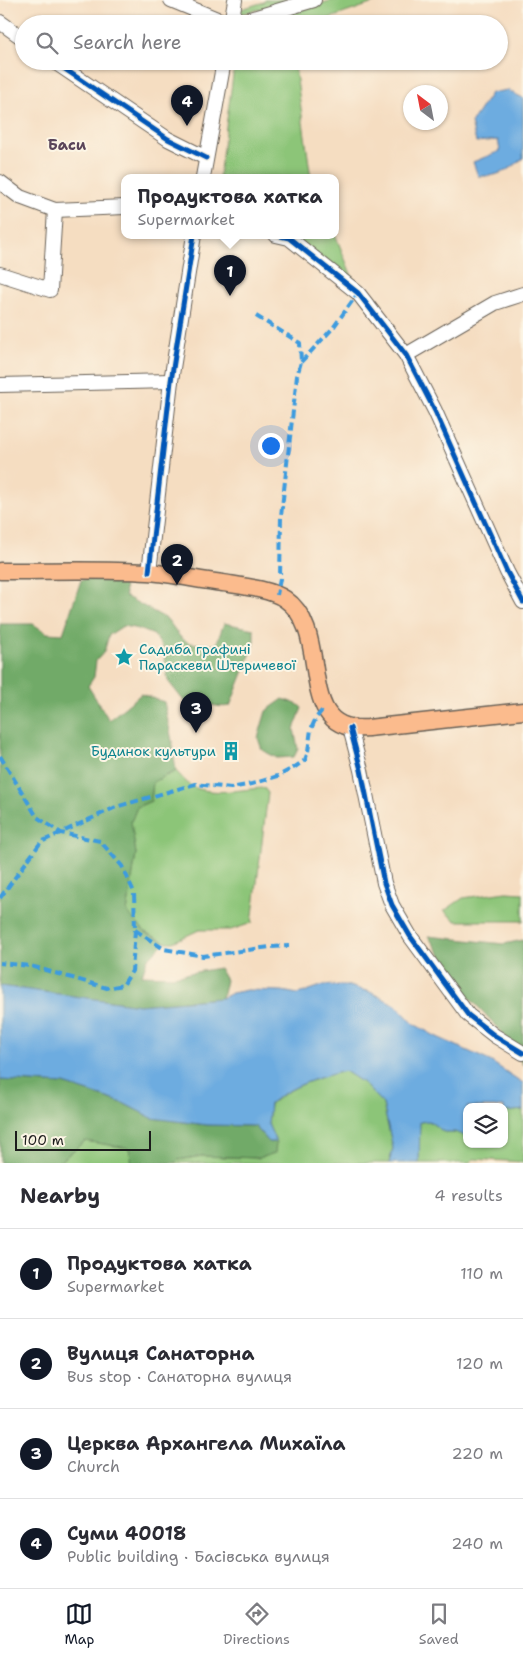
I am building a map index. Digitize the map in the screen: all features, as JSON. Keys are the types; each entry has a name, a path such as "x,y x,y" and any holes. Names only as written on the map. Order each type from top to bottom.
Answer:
{"main road":[{"path":"0,571 149,572 248,587 277,595 285,599 298,612 310,634 318,688 324,708 336,722 350,728 368,728 523,711"}],"street":[{"path":"171,0 208,15"},
{"path":"232,15 235,0"},
{"path":"262,15 314,0"},
{"path":"0,22 15,33"},
{"path":"66,70 168,139 206,158"},
{"path":"203,174 222,70"},
{"path":"0,182 20,197 55,210 121,207"},
{"path":"0,274 50,290 55,210"},
{"path":"149,572 171,381 193,239"},
{"path":"290,239 358,293 406,355 438,418 507,572 523,602"},
{"path":"406,355 494,304 523,294"},
{"path":"0,385 171,381"},
{"path":"350,728 361,770 384,883 392,905 410,936 468,1015 495,1036 523,1053"}],"green space":[{"path":"265,0 297,0 236,15 237,6 241,9 264,2"},
{"path":"333,0 382,0 339,15 282,15"},
{"path":"234,70 296,70 311,174 219,174"},
{"path":"294,239 337,239 357,289"},
{"path":"107,577 124,580 125,596 167,619 181,638 189,643 216,645 224,623 254,629 254,645 230,706 202,705 197,707 183,700 168,681 163,648 154,635 139,629 123,626 109,635 104,652 96,661 94,677 88,686 109,720 141,694 164,702 172,741 176,771 153,782 151,801 137,807 131,822 136,854 127,912 145,932 165,942 147,960 142,975 173,976 219,968 226,980 222,998 139,1005 0,986 0,624 33,624 47,633 63,634 81,580"},
{"path":"283,699 302,708 294,729 298,749 294,757 277,758 262,750 258,738 266,711"},
{"path":"176,771 191,786 202,790 220,792 264,788 268,793 252,923 231,930 199,930 173,942 165,942 145,932 127,912 136,854 130,822 137,807 151,801 153,782"},
{"path":"506,892 523,893 523,921 456,921 444,911 463,898"},
{"path":"428,936 504,944 523,940 523,1065 499,1029 468,996"},
{"path":"345,1071 362,1082 383,1104 393,1148 389,1163 175,1163 178,1160 202,1156 259,1158 276,1142 268,1124 270,1104 287,1092 306,1083"},
{"path":"0,1080 64,1084 123,1103 153,1118 207,1125 255,1126 269,1142 276,1142 275,1153 259,1158 202,1156 178,1160 175,1163 132,1163 129,1148 85,1141 58,1163 0,1163"},
{"path":"523,1110 523,1162 473,1159 469,1163 419,1163 419,1122 429,1121 444,1132 455,1132 463,1135 463,1148 508,1148 508,1112"},
{"path":"85,1141 129,1148 132,1163 58,1163"}],"water":[{"path":"507,90 523,98 523,158 502,172 478,176 473,162 500,151 498,140 476,142 471,123 491,93"},
{"path":"324,985 349,986 370,992 396,1005 414,1024 435,1036 490,1061 523,1083 523,1110 508,1112 508,1103 463,1103 463,1135 455,1132 444,1132 429,1121 420,1122 419,1163 389,1163 393,1148 383,1104 362,1082 345,1071 306,1083 270,1103 268,1124 276,1142 269,1142 255,1126 207,1125 152,1118 123,1103 64,1084 0,1080 0,986 139,1005 222,998 232,993 247,990 282,991 298,994"}],"marked path":[{"path":"301,362 333,328 358,293"},
{"path":"256,316 300,343 301,362 297,376 281,516 280,579 277,595"},
{"path":"0,898 41,842 116,807 195,784 231,788 252,784 278,776 295,767 305,760 311,729 316,718 324,708"},
{"path":"0,756 37,817 61,833 100,841 122,866 134,892 135,930 132,971 123,985 107,988 31,966 0,963"},
{"path":"135,930 164,949 203,956 289,946"}],"cycle path":[{"path":"66,70 168,139 206,158"},
{"path":"149,572 171,381 193,239"},
{"path":"290,239 358,293 406,355 435,411 507,572 523,602"},
{"path":"350,728 361,770 384,883 392,905 410,936 468,1015 495,1036 523,1053"}],"place":[{"name":"Суми 40018","path":"187,126"},
{"name":"Продуктова хатка","path":"230,296"},
{"name":"Вулиця Санаторна","path":"177,585"},
{"name":"Садиба графині Параскеви Штеричевої","path":"124,657"},
{"name":"Церква Архангела Михаїла","path":"196,733"},
{"name":"Будинок культури","path":"231,751"}],"district":[{"name":"Баси","path":"67,145"}]}
